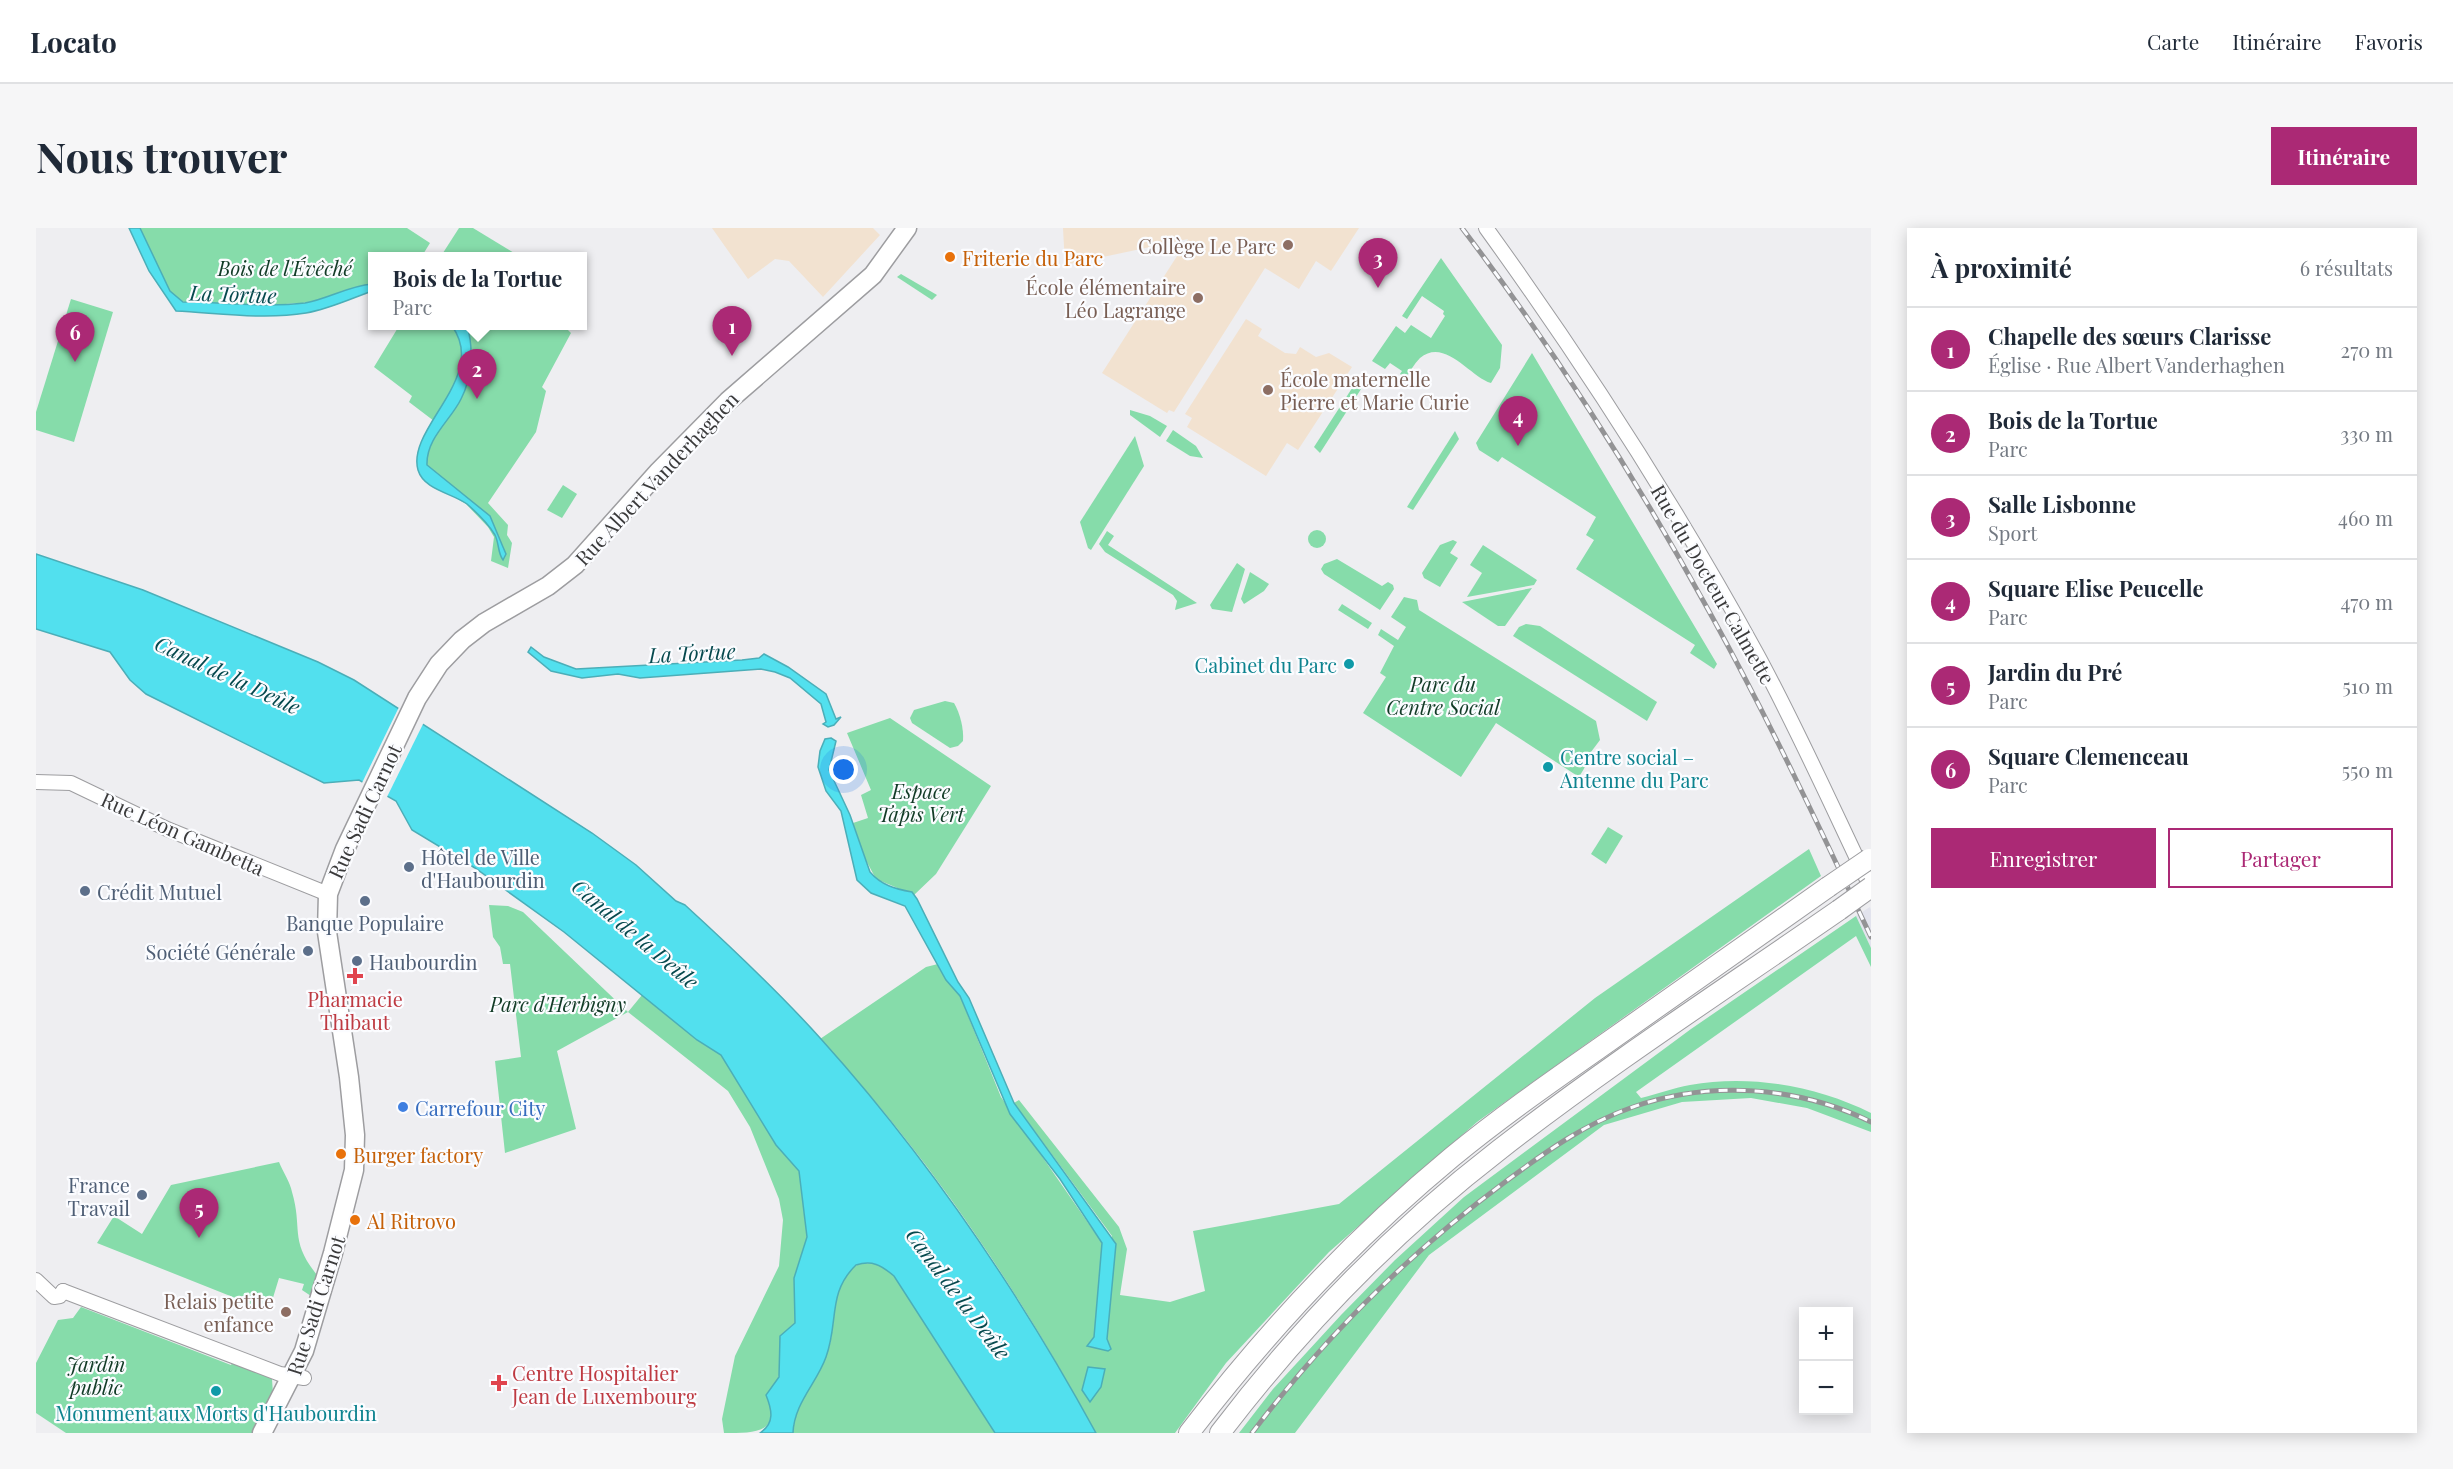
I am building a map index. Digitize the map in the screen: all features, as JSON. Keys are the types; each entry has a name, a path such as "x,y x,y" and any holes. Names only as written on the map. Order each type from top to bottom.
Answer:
{"highway":[{"path":"1190,1433 1235,1374 1298,1303 1356,1243 1427,1178 1525,1101 1870,858"},
{"path":"1220,1433 1320,1313 1368,1264 1439,1199 1498,1150 1558,1106 1871,888"}],"main road":[{"name":"Rue Albert Vanderhaghen","path":"514,606 548,586 575,565 696,433 792,343 867,268 897,228"},
{"name":"Rue Albert Vanderhaghen","path":"792,343 834,310 875,272 907,228"},
{"name":"Rue Sadi Carnot","path":"271,1433 298,1378 348,1197 354,1164 355,1135 327,932 328,894 338,865 425,684 452,650 484,623 514,606"},
{"name":"Rue Sadi Carnot","path":"262,1433 298,1378"}],"street":[{"name":"Rue du Docteur Calmette","path":"1486,228 1650,474 1740,624 1788,713 1871,888"},
{"name":"Rue Léon Gambetta","path":"36,782 71,783 167,829 328,894"},
{"path":"36,1280 56,1297 63,1291 298,1378"}],"shaded area":[{"path":"712,228 873,228 880,235 823,297 789,261 775,259 748,279"},
{"name":"École élémentaire Léo Lagrange","path":"1063,228 1359,228 1331,271 1316,261 1299,289 1265,268 1174,412 1169,410 1167,413 1102,373 1188,239 1065,265"},
{"name":"École maternelle Pierre et Marie Curie","path":"1246,319 1262,329 1258,336 1285,353 1296,354 1300,347 1316,357 1329,353 1352,367 1298,450 1287,443 1266,476 1187,427 1192,418 1185,414"},
{"path":"1870,907 1871,910 1871,948 1856,916"}],"green space":[{"name":"Bois de l'Évêché","path":"140,228 407,228 430,243 424,252 368,252 368,285 311,302 242,305 186,302 172,295 156,267"},
{"path":"459,228 473,228 512,252 444,252"},
{"path":"1441,258 1502,345 1500,368 1491,383 1457,360 1439,352 1429,353 1420,358 1405,378 1400,374 1402,371 1390,363 1385,369 1372,361 1396,326 1405,333 1411,325 1431,338 1445,316 1444,311 1422,296 1407,319 1402,316"},
{"path":"901,274 937,295 932,300 897,277"},
{"path":"71,299 113,312 74,442 36,430 36,412"},
{"path":"397,330 568,330 571,333 542,387 546,391 536,432 488,503 508,525 507,535 512,543 508,568 491,561 494,537 488,527 466,504 424,479 418,470 418,452 434,421 409,402 412,396 374,367"},
{"path":"1532,353 1717,664 1714,669 1690,653 1695,645 1576,569 1594,540 1586,535 1596,517 1502,457 1498,462 1479,450 1476,443"},
{"path":"1356,382 1363,386 1320,453 1314,447"},
{"path":"1130,410 1150,416 1167,426 1160,437 1130,415"},
{"path":"1173,430 1196,446 1203,458 1190,456 1166,441"},
{"path":"1455,431 1459,439 1413,510 1407,507"},
{"path":"1135,436 1144,466 1091,550 1088,548 1080,522"},
{"path":"563,485 577,494 562,518 547,510"},
{"path":"1317,530 1323,533 1326,539 1323,545 1317,548 1311,545 1308,539 1311,533"},
{"path":"1107,531 1114,536 1108,545 1197,603 1175,610 1177,601 1173,595 1105,552 1099,544"},
{"path":"1453,540 1457,542 1450,553 1458,558 1440,587 1424,578 1422,573 1440,545"},
{"path":"1483,545 1537,580 1534,585 1467,597 1482,573 1470,565"},
{"path":"1337,559 1382,586 1388,582 1393,585 1394,589 1380,610 1324,574 1321,569 1324,564"},
{"path":"1237,563 1245,569 1232,612 1212,609 1210,605"},
{"path":"1250,572 1269,584 1264,591 1244,604 1241,599"},
{"path":"1532,588 1505,626 1498,626 1462,602"},
{"name":"Parc du Centre Social","path":"1404,597 1417,600 1419,610 1596,721 1600,740 1585,760 1585,767 1579,777 1496,723 1461,777 1363,713 1386,677 1380,673 1394,646 1378,635 1381,629 1398,640 1406,627 1391,617"},
{"path":"1342,604 1372,623 1368,629 1338,610"},
{"path":"1526,624 1540,626 1657,702 1647,721 1513,636 1519,627"},
{"path":"945,701 954,703 963,731 963,741 958,746 950,748 912,723 910,718 914,710"},
{"name":"Espace Tapis Vert","path":"890,718 991,786 936,874 914,895 876,879 861,851 853,823 868,818 861,795 871,790 847,733"},
{"path":"1608,827 1623,836 1606,864 1591,854"},
{"path":"1809,849 1821,876 1477,1122 1329,1252 1226,1363 1175,1433 1096,1433 1029,1316 980,1241 928,1168 890,1120 820,1039 926,967 938,964 946,980 960,996 1001,1097 1102,1243 1094,1337 1087,1346 1111,1349 1107,1339 1112,1236 1014,1103 1019,1100 1119,1227 1127,1249 1120,1295 1170,1302 1205,1291 1193,1231 1339,1204 1595,998"},
{"name":"Parc d'Herbigny","path":"489,905 508,906 523,912 628,1012 557,1051 576,1129 505,1153 495,1061 521,1057 510,964 503,964 500,947 493,937"},
{"path":"1856,916 1871,948 1871,967 1856,936 1636,1092 1641,1098 1684,1086 1713,1082 1736,1081 1783,1085 1828,1096 1871,1113 1871,1132 1807,1108 1751,1098 1682,1102 1604,1125 1429,1255 1295,1433 1239,1433 1273,1389 1341,1315 1395,1260 1464,1197 1691,1029"},
{"path":"642,995 697,1040 721,1055 776,1145 799,1171 807,1237 794,1278 795,1323 782,1340 778,1378 766,1395 771,1417 768,1424 755,1431 724,1433 722,1419 735,1356 779,1266 783,1220 779,1199 750,1127 728,1091 628,1012"},
{"path":"279,1162 291,1188 303,1252 317,1275 311,1296 302,1290 304,1284 279,1278 272,1301 266,1299 263,1309 97,1243 114,1216 142,1234 171,1185"},
{"path":"862,1263 881,1264 894,1276 995,1433 793,1433 798,1410 821,1367 830,1344 837,1298 844,1276 852,1268"},
{"name":"Jardin public","path":"81,1307 231,1365 234,1360 265,1372 272,1379 273,1394 252,1433 66,1433 36,1413 36,1363 58,1320 73,1318"}],"water":[{"path":"129,228 140,228 170,291 183,302 259,305 305,303 368,284 368,293 323,309 290,315 257,316 176,311 149,271"},
{"path":"454,330 468,330 471,344 468,382 457,407 430,446 427,465 490,516 506,554 503,560 495,535 482,518 461,500 432,487 421,477 418,470 418,454 423,437 454,383 461,364 461,345"},
{"name":"Canal de la Deûle","path":"36,554 143,590 318,662 354,680 592,833 636,865 676,901 685,905 755,970 805,1022 899,1131 1004,1278 1096,1433 995,1433 894,1276 880,1266 867,1263 856,1265 841,1286 826,1357 797,1412 793,1433 760,1433 770,1421 771,1411 766,1395 779,1377 780,1336 795,1323 794,1278 807,1237 799,1171 776,1145 721,1055 697,1040 564,932 475,868 412,830 396,801 359,780 324,783 146,694 130,680 110,652 36,629"},
{"path":"531,647 544,657 576,669 742,660 759,658 764,654 788,667 826,694 836,719 841,717 834,725 828,727 823,724 826,722 821,704 790,678 775,672 761,669 640,678 618,674 582,678 551,671 528,652"},
{"path":"831,738 836,741 829,770 850,815 870,872 889,886 912,892 917,899 958,982 969,998 1014,1103 1116,1244 1107,1339 1111,1349 1108,1351 1087,1346 1094,1337 1102,1243 1060,1179 1010,1114 960,996 946,980 905,906 871,893 857,880 841,811 826,791 818,767 820,751 825,739"},
{"path":"1088,1367 1105,1369 1101,1387 1090,1402 1082,1390"}],"pier":[{"path":"400,705 424,722 386,799 361,785"}],"railway":[{"path":"1462,228 1562,368 1624,465 1682,563 1773,733 1871,937"},
{"path":"1252,1433 1338,1331 1369,1298 1435,1238 1505,1182 1551,1149 1599,1121 1662,1098 1723,1090 1784,1094 1843,1110 1871,1122"}],"place":[{"name":"Collège Le Parc","path":"1288,245"},
{"name":"Friterie du Parc","path":"950,257"},
{"name":"Salle Lisbonne","path":"1378,288"},
{"name":"École élémentaire Léo Lagrange","path":"1198,298"},
{"name":"Chapelle des sœurs Clarisse","path":"732,356"},
{"name":"Square Clemenceau","path":"75,362"},
{"name":"École maternelle Pierre et Marie Curie","path":"1268,390"},
{"name":"Bois de la Tortue","path":"477,399"},
{"name":"Square Elise Peucelle","path":"1518,446"},
{"name":"Cabinet du Parc","path":"1349,664"},
{"name":"Centre social – Antenne du Parc","path":"1548,767"},
{"name":"Hôtel de Ville d'Haubourdin","path":"409,867"},
{"name":"Crédit Mutuel","path":"85,891"},
{"name":"Banque Populaire","path":"365,901"},
{"name":"Société Générale","path":"308,951"},
{"name":"Haubourdin","path":"357,961"},
{"name":"Pharmacie Thibaut","path":"355,976"},
{"name":"Carrefour City","path":"403,1107"},
{"name":"Burger factory","path":"341,1154"},
{"name":"France Travail","path":"142,1195"},
{"name":"Al Ritrovo","path":"355,1220"},
{"name":"Jardin du Pré","path":"199,1238"},
{"name":"Relais petite enfance","path":"286,1312"},
{"name":"Centre Hospitalier Jean de Luxembourg","path":"499,1383"},
{"name":"Monument aux Morts d'Haubourdin","path":"216,1391"}],"water label":[{"name":"La Tortue","path":"233,293"},
{"name":"La Tortue","path":"692,652"}]}
